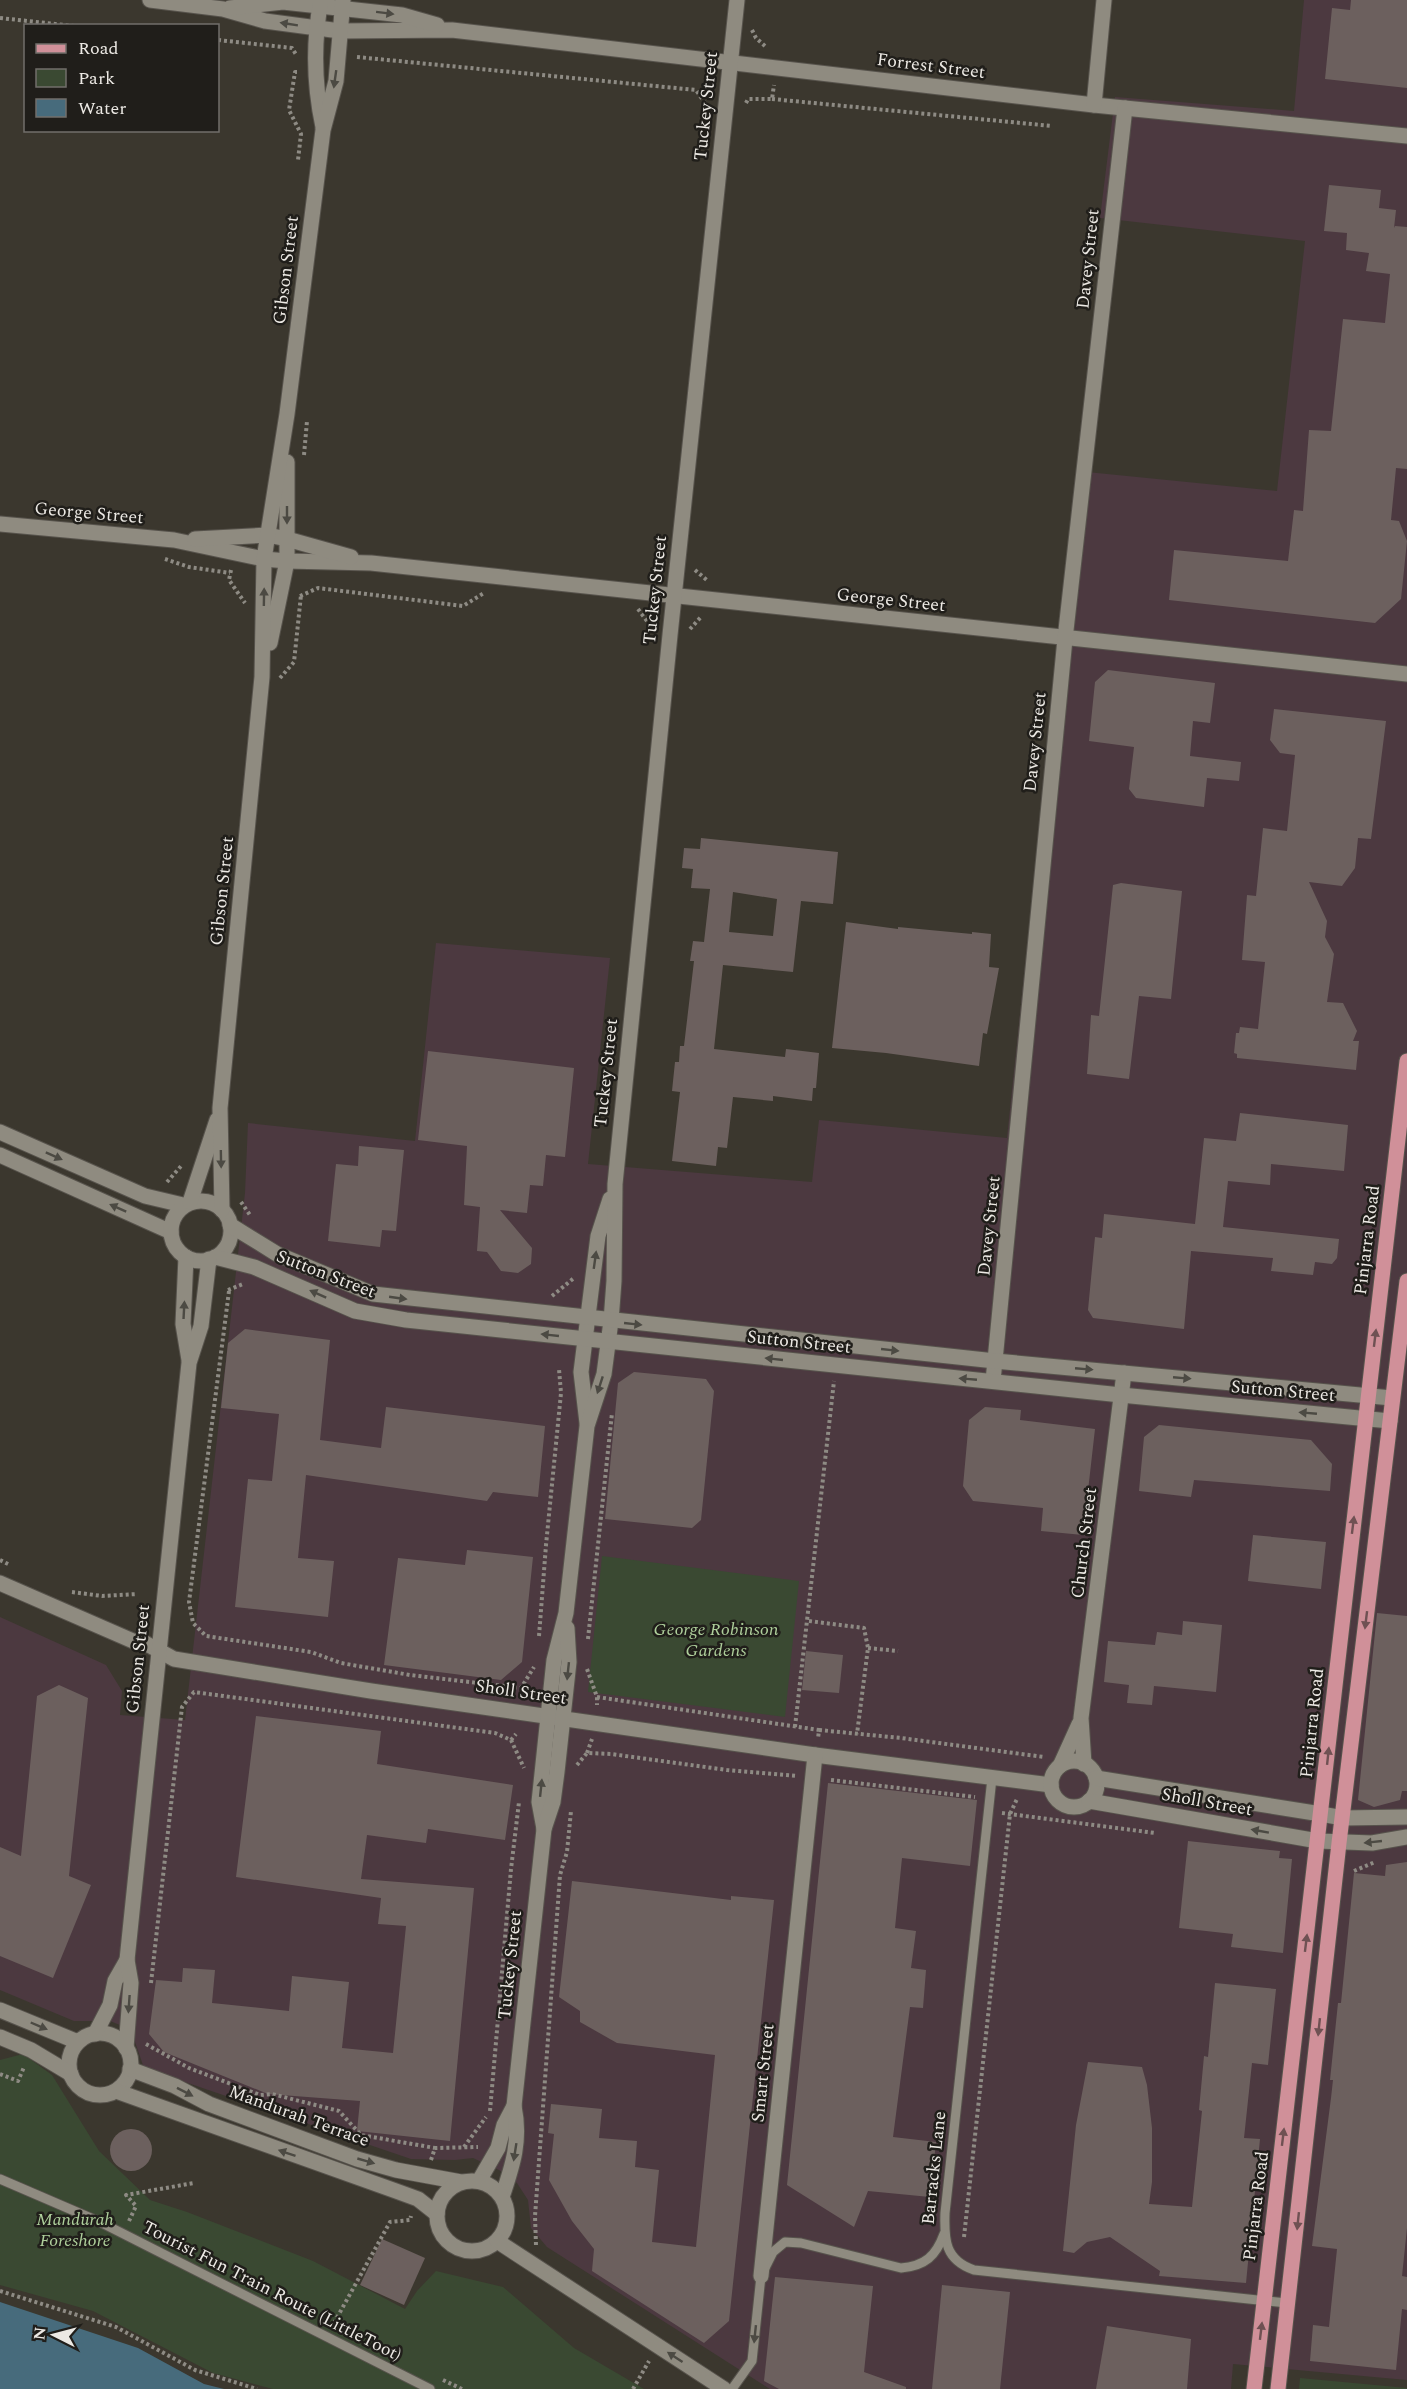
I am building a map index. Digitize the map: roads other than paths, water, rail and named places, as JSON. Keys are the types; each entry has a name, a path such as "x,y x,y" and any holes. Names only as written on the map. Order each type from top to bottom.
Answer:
{"main road":[{"name":"Pinjarra Road","path":"1254,2389 1407,1061"},
{"path":"1278,2389 1339,1844 1407,1281"}],"street":[{"name":"Forrest Street","path":"150,0 223,9 265,21 316,29 340,31 452,30 1094,105 1407,136"},
{"name":"Tuckey Street","path":"502,2197 514,2158 518,2127 514,2106 544,1829 539,1802 556,1717 554,1660 566,1613 587,1426 604,1374 611,1321 614,1281 615,1184 677,635 674,596 732,113 731,62 737,0"},
{"path":"1094,105 1104,0"},
{"name":"Forrest Street","path":"223,9 283,2 342,4 402,15 452,30"},
{"name":"Gibson Street","path":"320,3 316,29 316,93 323,130"},
{"name":"Gibson Street","path":"222,1210 220,1108 262,677 264,559 287,414 323,130 336,81 342,4"},
{"name":"Davey Street","path":"993,1381 1065,639 1125,108"},
{"name":"Gibson Street","path":"262,677 287,561 287,414"},
{"name":"George Street","path":"0,524 174,540 264,559 371,563 1407,674"},
{"name":"George Street","path":"174,540 268,535 287,538 371,563"},
{"name":"Gibson Street","path":"186,1204 220,1108"},
{"path":"0,1132 144,1196 186,1204 208,1202 222,1210 230,1225 230,1234 227,1243 212,1258 193,1260 178,1250 171,1232 173,1221 186,1204"},
{"path":"0,1155 171,1232"},
{"name":"Tuckey Street","path":"587,1426 581,1380 585,1339 598,1236 615,1184"},
{"name":"Sutton Street","path":"230,1225 277,1254 373,1294 588,1319 995,1361 1392,1398"},
{"name":"Gibson Street","path":"186,1257 183,1324 189,1363"},
{"name":"Gibson Street","path":"126,2048 131,1983 127,1960 189,1363 201,1326 212,1258"},
{"name":"Sutton Street","path":"212,1258 254,1267 355,1311 406,1320 1390,1421"},
{"name":"Church Street","path":"1084,1764 1081,1718 1124,1373"},
{"name":"Sholl Street","path":"0,1583 133,1641 145,1643 174,1659 815,1755 1051,1785"},
{"name":"Church Street","path":"1055,1762 1081,1718"},
{"name":"Smart Street","path":"761,2276 815,1755"},
{"path":"1075,1761 1093,1771 1096,1778 1096,1790 1089,1801 1069,1806 1056,1798 1051,1785 1055,1762 1075,1761"},
{"name":"Sholl Street","path":"1096,1778 1343,1818 1407,1817"},
{"name":"Sholl Street","path":"1089,1801 1339,1844 1372,1844 1407,1837"},
{"name":"Gibson Street","path":"95,2034 110,2004 115,1981 127,1960"},
{"path":"0,2010 78,2042"},
{"path":"95,2034 112,2036 126,2048 130,2069 123,2085 116,2091 98,2096 89,2094 75,2083 71,2074 70,2057 78,2042 95,2034"},
{"path":"0,2037 31,2050 71,2074"},
{"name":"Mandurah Terrace","path":"130,2069 175,2086 209,2104 357,2158 396,2169 461,2182"},
{"name":"Mandurah Terrace","path":"116,2091 418,2199 437,2214"},
{"name":"Tuckey Street","path":"479,2181 498,2148 504,2125 514,2106"},
{"path":"479,2181 492,2187 502,2197 507,2208 504,2231 497,2241 478,2251 458,2248 449,2242 442,2234 438,2224 439,2203 445,2194 461,2182 479,2181"},
{"path":"497,2241 724,2389"}],"lane":[{"name":"Barracks Lane","path":"992,1778 944,2234 948,2248 955,2259 974,2270 1287,2303"},
{"name":"Tourist Fun Train Route (LittleToot)","path":"0,2179 100,2222 430,2389"},
{"path":"761,2276 773,2252 785,2242 801,2242 901,2268 915,2267 930,2260 939,2248 944,2234"},
{"name":"Smart Street","path":"732,2389 753,2361 761,2276"}],"water":[{"path":"0,2302 138,2348 204,2384 224,2389 0,2389"}],"park label":[{"name":"George Robinson Gardens","path":"716,1639"},
{"name":"Mandurah Foreshore","path":"75,2229"}]}
